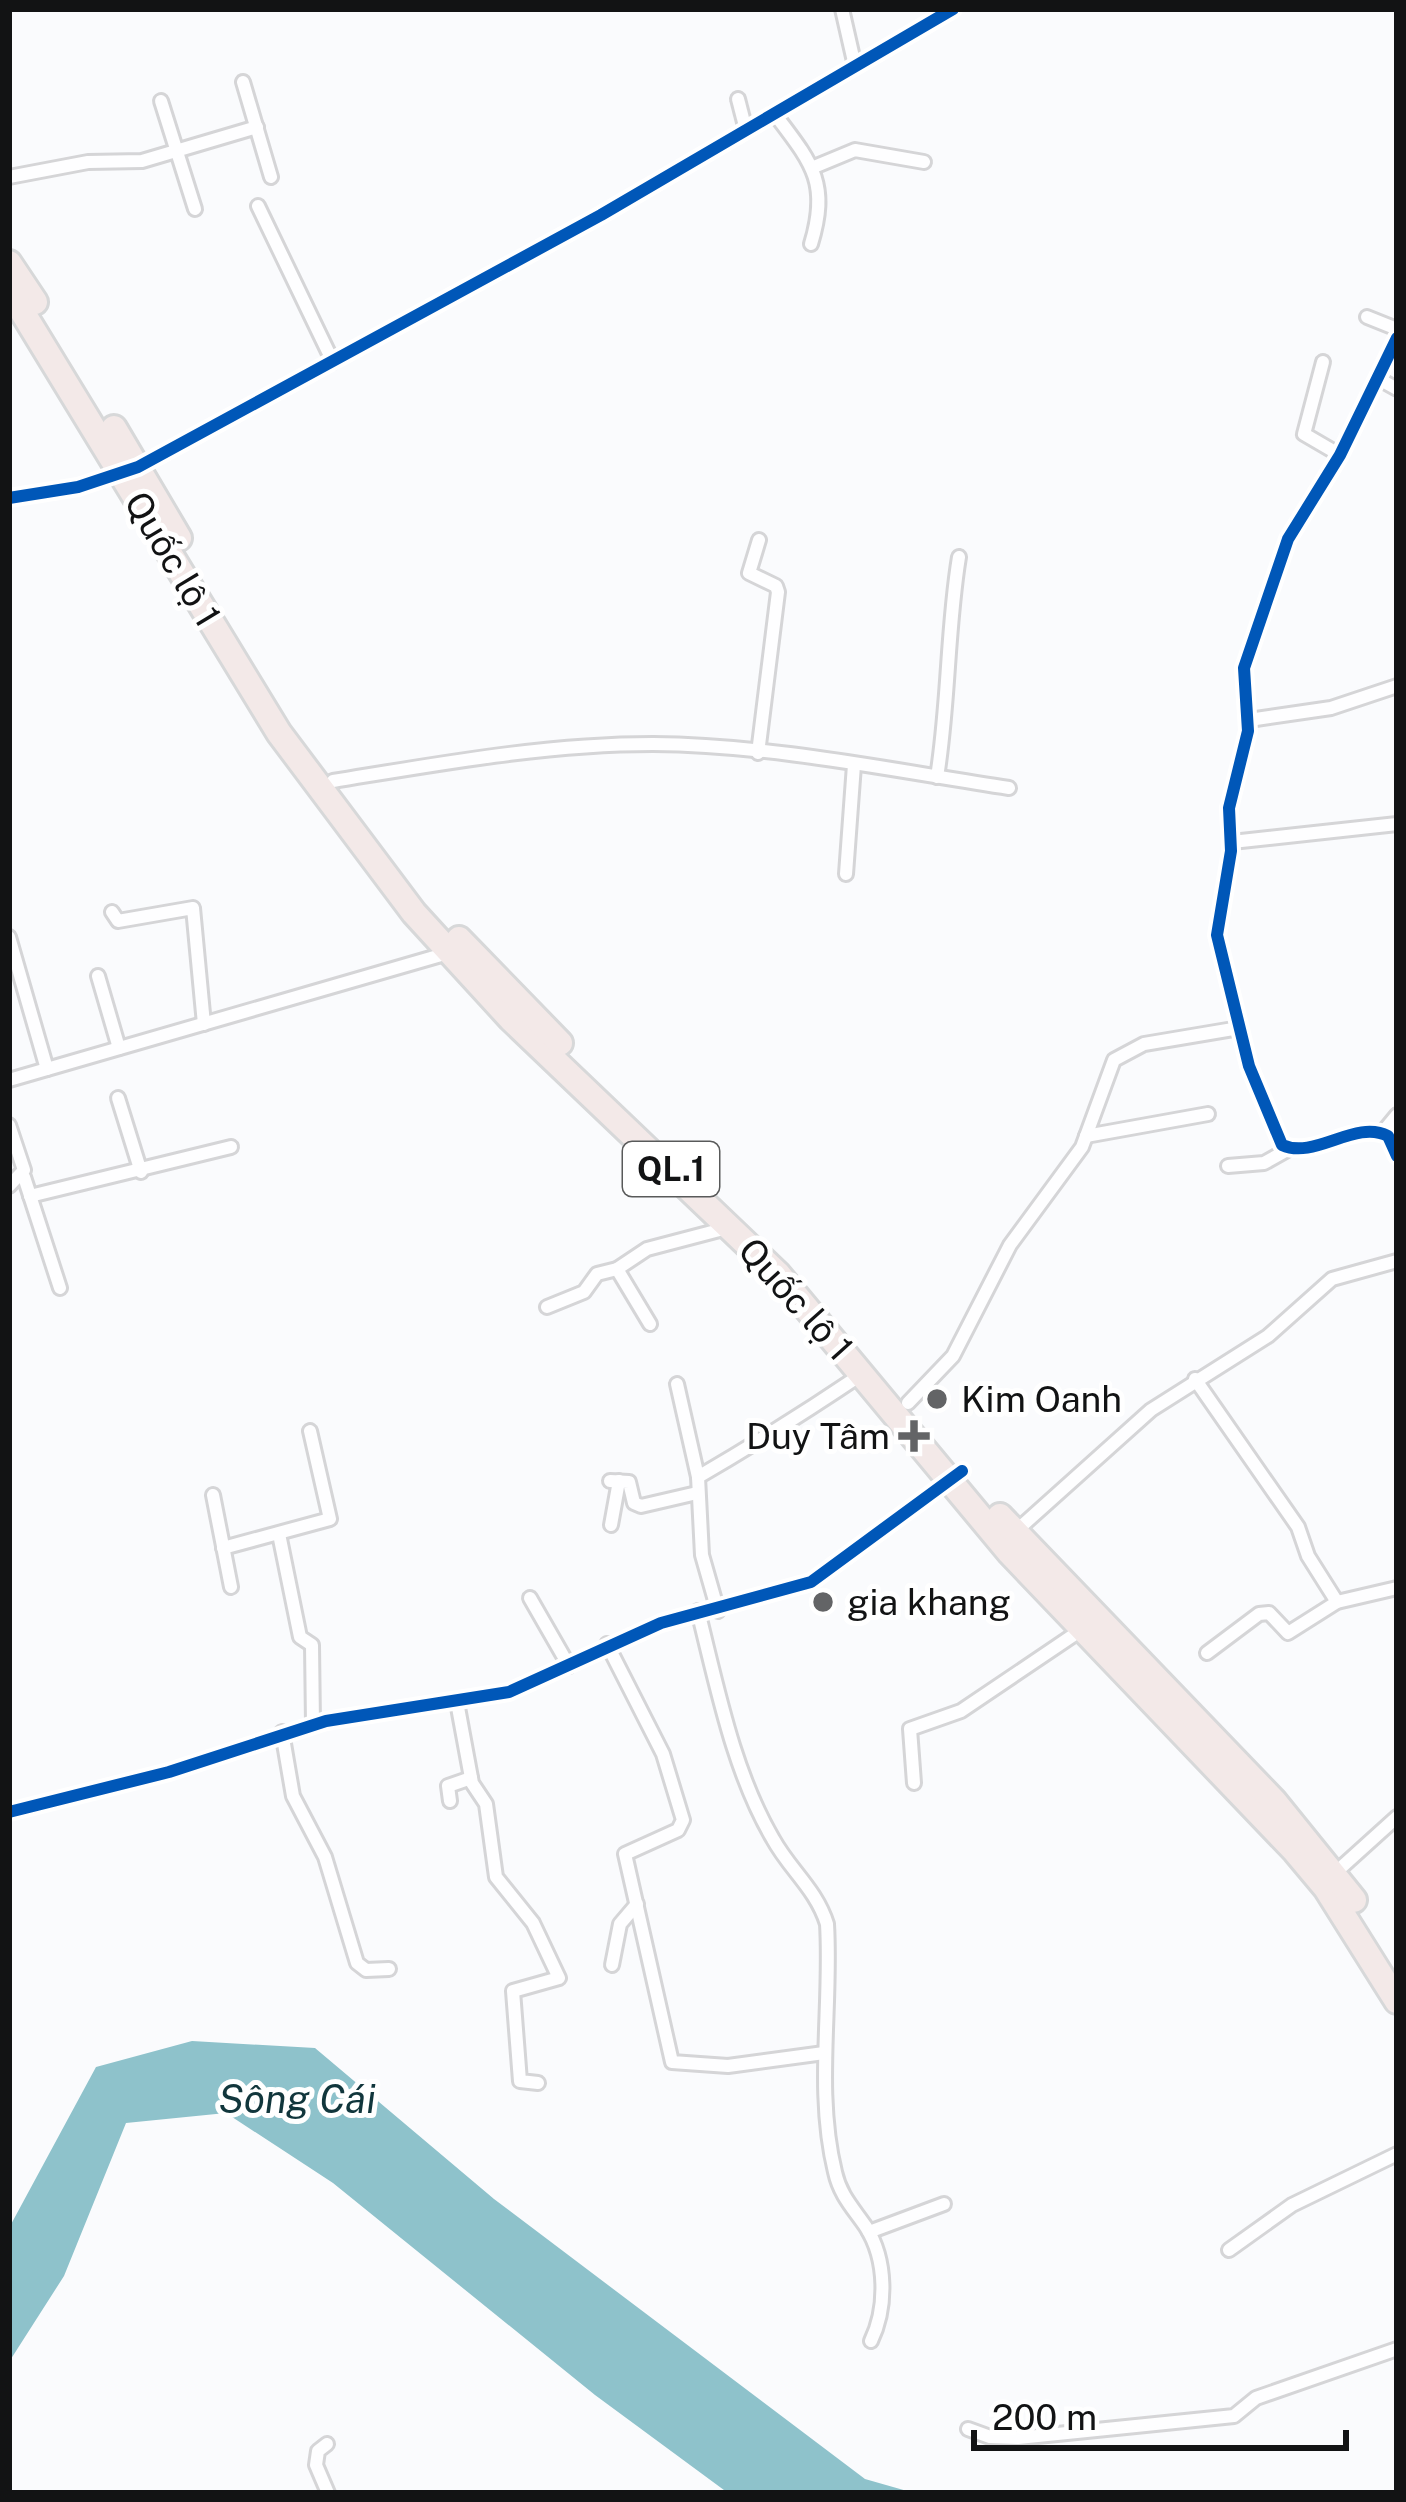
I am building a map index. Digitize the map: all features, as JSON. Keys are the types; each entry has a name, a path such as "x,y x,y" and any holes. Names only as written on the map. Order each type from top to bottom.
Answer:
{"highway":[{"name":"Quốc lộ 1","path":"9,262 290,749 386,878 511,1019 731,1227 957,1476 1274,1801 1335,1873 1397,1968"},
{"name":"Quốc lộ 1","path":"9,290 238,642 410,884 481,964 770,1244 908,1402 957,1476 1081,1630 1326,1888 1397,2001"}],"street":[{"path":"842,9 855,66"},
{"path":"925,25 927,9"},
{"path":"9,498 78,487 130,470 333,362 953,9"},
{"path":"243,82 271,176"},
{"path":"738,99 746,130"},
{"path":"161,100 195,209"},
{"path":"774,113 814,167 822,208 811,244"},
{"path":"9,177 88,162 132,163 256,127"},
{"path":"814,167 855,150 924,161"},
{"path":"258,206 333,362"},
{"path":"1289,1149 1267,1118 1217,935 1232,842 1229,808 1249,720 1246,661 1288,539 1379,379 1396,331 1367,317"},
{"path":"1323,362 1304,434 1340,454"},
{"path":"1379,379 1397,389"},
{"path":"758,753 778,592 749,574 759,540"},
{"path":"937,777 959,557"},
{"path":"1249,720 1331,707 1397,686"},
{"path":"333,781 602,746 758,753 1009,788"},
{"path":"846,874 854,765"},
{"path":"1232,842 1397,824"},
{"path":"112,912 118,921 193,908 204,1024"},
{"path":"9,937 47,1069"},
{"path":"9,1080 449,952"},
{"path":"98,976 118,1048"},
{"path":"908,1402 953,1357 1010,1245 1037,1214 1086,1136 1107,1073 1125,1052 1239,1028"},
{"path":"118,1098 141,1172"},
{"path":"1086,1136 1208,1114"},
{"path":"1228,1166 1264,1163 1289,1149 1382,1132 1397,1115"},
{"path":"9,1125 60,1288"},
{"path":"1382,1132 1397,1156"},
{"path":"30,1196 231,1147"},
{"path":"9,1186 24,1177"},
{"path":"547,1307 584,1292 597,1274 647,1249 731,1227"},
{"path":"1014,1532 1151,1410 1268,1336 1332,1280 1397,1261"},
{"path":"617,1268 650,1324"},
{"path":"698,1477 724,1464 734,1450 788,1426 863,1373"},
{"path":"1196,1379 1298,1527 1308,1556 1337,1602"},
{"path":"677,1384 698,1477 702,1555 718,1611"},
{"path":"223,1548 331,1518 310,1431"},
{"path":"9,1811 169,1772 313,1724 497,1696 569,1666 607,1644 698,1611 718,1611 811,1582 957,1476"},
{"path":"611,1525 614,1481 629,1482 634,1503 640,1506 697,1493"},
{"path":"213,1495 231,1587"},
{"path":"279,1534 300,1637 312,1645 313,1724"},
{"path":"1207,1653 1259,1614 1270,1613 1288,1634 1337,1602 1397,1588"},
{"path":"530,1598 569,1666"},
{"path":"698,1611 755,1803 775,1844 821,1904 827,1924 824,2054 834,2171 844,2200 869,2232 884,2301 871,2341"},
{"path":"914,1784 910,1729 961,1711 1081,1630"},
{"path":"607,1644 663,1754 683,1820 678,1830 625,1851 672,2062 728,2066 824,2054"},
{"path":"457,1702 471,1778 486,1804 496,1876 533,1923 558,1972 557,1981 513,1991 520,2081 538,2083"},
{"path":"282,1732 293,1796 325,1857 357,1963 366,1970 389,1969"},
{"path":"450,1801 448,1786 471,1778"},
{"path":"1335,1873 1397,1817"},
{"path":"611,1965 620,1924 637,1904"},
{"path":"1229,2250 1292,2205 1397,2154"},
{"path":"869,2232 944,2204"},
{"path":"968,2429 991,2438 1018,2438 1234,2416 1256,2398 1397,2349"},
{"path":"327,2444 318,2451 316,2465 328,2493"}],"water":[{"name":"Sông Cái","path":"192,2041 315,2048 494,2199 865,2479 914,2493 728,2493 595,2395 333,2183 226,2113 126,2123 64,2276 9,2362 9,2228 96,2067"}],"cycle path":[{"path":"9,498 78,487 138,467 601,215 953,9"},
{"path":"1397,338 1340,455 1288,539 1244,668 1248,731 1229,808 1231,851 1217,935 1249,1066 1282,1145 1308,1148 1375,1132 1388,1136 1397,1156"},
{"path":"9,1812 169,1772 326,1721 509,1692 661,1623 811,1582 962,1471"}],"place":[{"name":"Kim Oanh","path":"937,1399"},
{"name":"Duy Tâm","path":"914,1436"},
{"name":"gia khang","path":"823,1602"}]}
